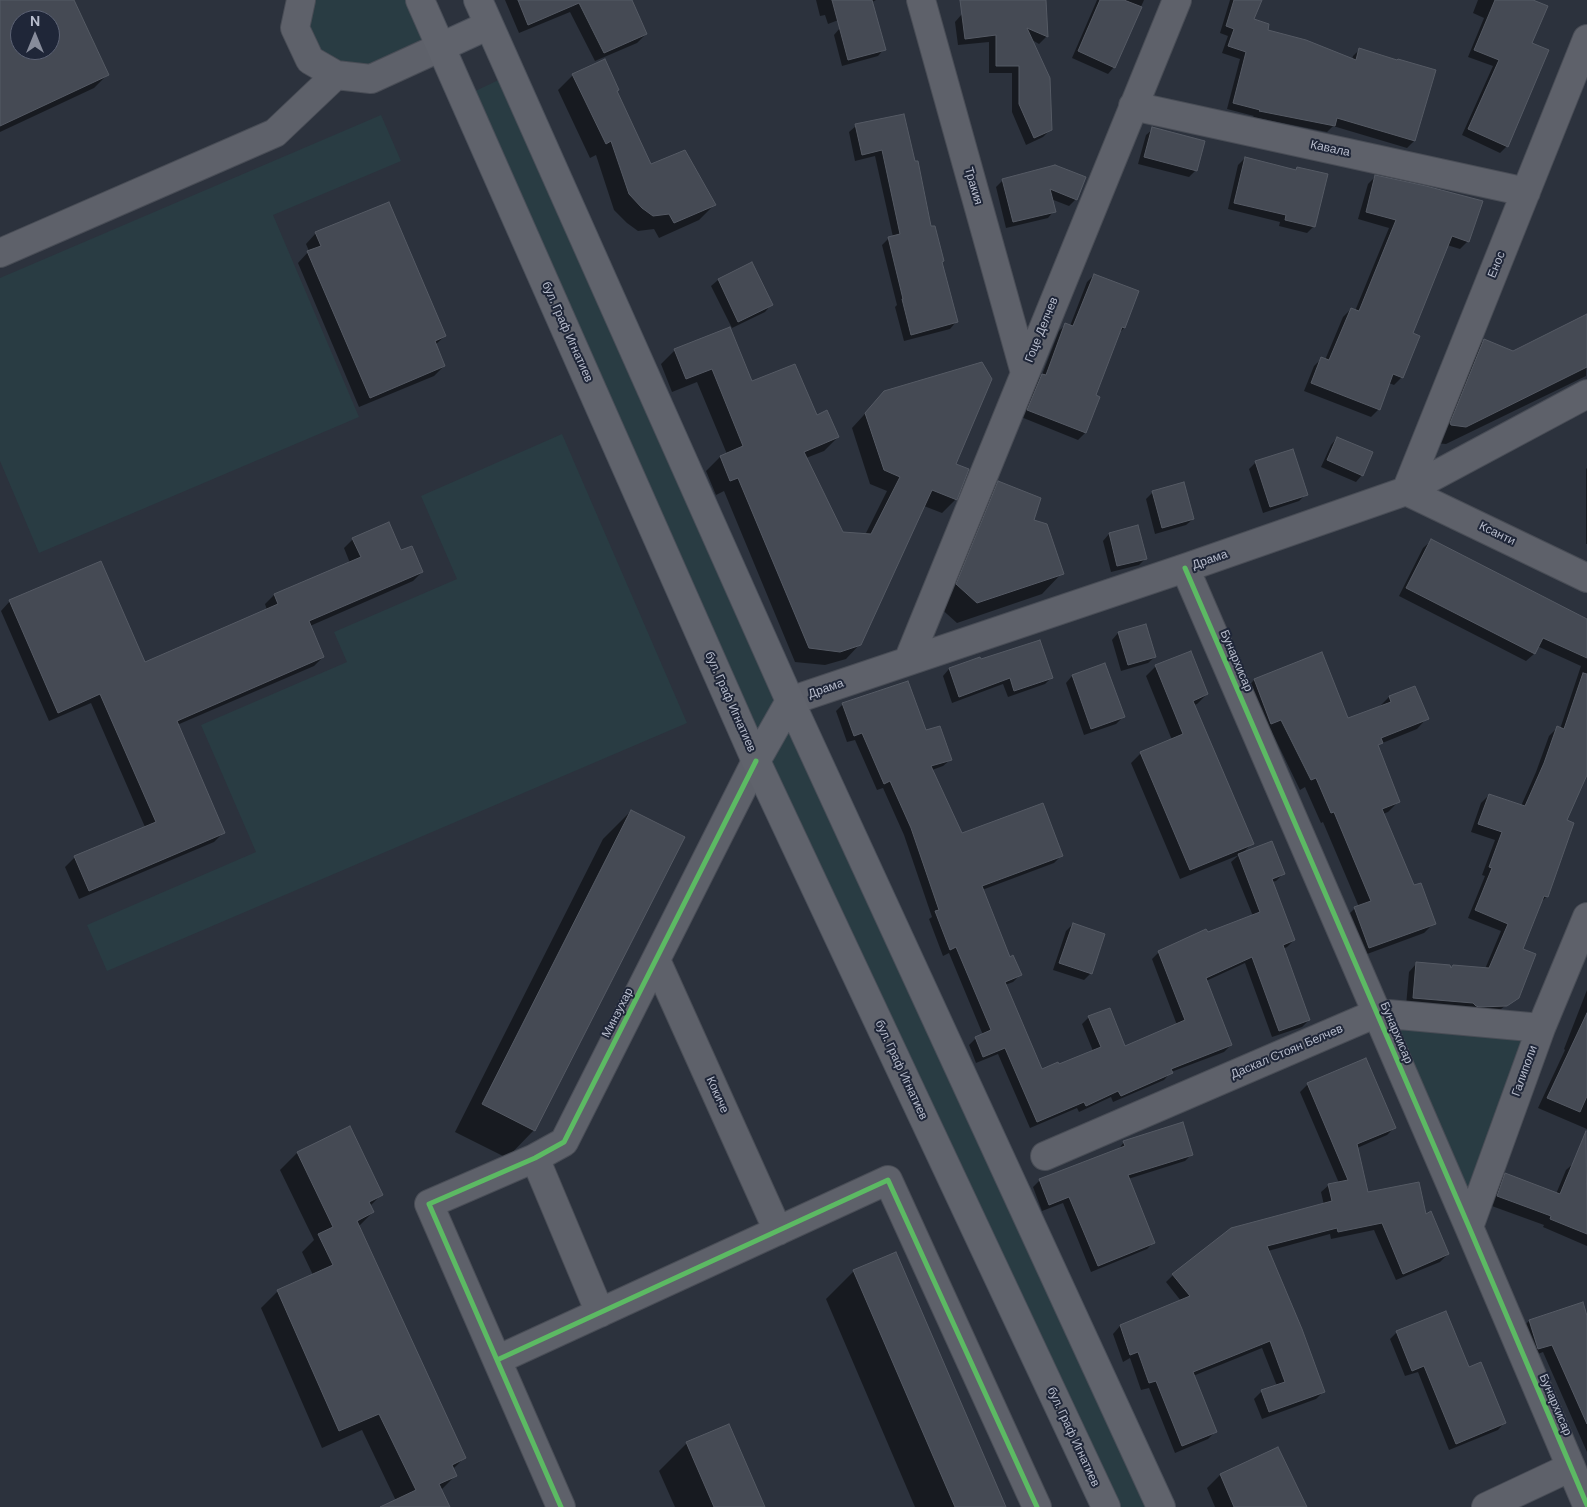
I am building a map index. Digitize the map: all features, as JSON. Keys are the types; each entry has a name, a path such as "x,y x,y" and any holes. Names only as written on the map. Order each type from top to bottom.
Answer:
{"main road":[{"name":"бул. Граф Игнатиев","path":"420,0 756,761 1106,1507"},
{"path":"478,0 790,701 1161,1507"},
{"path":"441,47 489,25"},
{"path":"756,761 790,701"}],"street":[{"path":"300,0 294,28 310,60 336,75 371,79 441,47"},
{"name":"Тракия","path":"921,0 1025,373"},
{"name":"Гоце Делчев","path":"908,661 1177,0"},
{"name":"Енос","path":"1406,491 1587,39"},
{"path":"0,252 275,133 336,75"},
{"name":"Кавала","path":"1133,106 1526,192"},
{"name":"Драма","path":"790,701 1186,568 1406,491 1587,394"},
{"name":"Ксанти","path":"1406,491 1587,578"},
{"name":"Бунархисар","path":"1186,568 1587,1505"},
{"name":"Минзухар","path":"496,1360 429,1204 536,1158 564,1142 756,761"},
{"name":"Галиполи","path":"1469,1227 1541,1028 1587,917"},
{"name":"Кокиче","path":"656,960 778,1231"},
{"name":"Даскал Стоян Белчев","path":"1045,1156 1377,1013 1541,1028"},
{"path":"536,1158 600,1313"},
{"path":"560,1507 496,1360 888,1180 1037,1507"},
{"path":"1486,1507 1571,1468"}],"shaded area":[{"path":"301,0 420,0 441,47 371,79 310,60"},
{"path":"511,74 1161,1507 1106,1507 463,97"},
{"path":"381,115 401,161 273,215 359,417 39,553 0,461 0,278"},
{"path":"562,434 687,723 107,971 87,925 256,852 201,725 347,662 334,632 457,579 421,496"},
{"path":"1377,1013 1541,1028 1469,1227"}],"building":[{"path":"0,0 74,0 109,75 0,126"},
{"path":"518,0 632,0 647,34 604,53 579,3 528,25"},
{"path":"832,0 872,0 886,50 848,60"},
{"path":"960,0 1046,0 1048,37 1027,28 1050,78 1052,130 1034,138 1019,104 1019,66 996,66 996,35 965,39"},
{"path":"1100,0 1124,0 1142,7 1115,68 1078,51"},
{"path":"1234,0 1262,0 1254,19 1269,24 1268,30 1306,40 1356,60 1359,48 1436,70 1415,141 1337,118 1335,126 1259,111 1233,103 1246,52 1228,46 1234,29 1226,26"},
{"path":"1495,0 1533,0 1548,6 1532,43 1549,50 1508,147 1468,129 1499,60 1474,50"},
{"path":"605,59 619,90 617,91 651,164 685,150 716,205 674,223 669,214 653,216 642,208 629,194 611,141 606,144 572,74"},
{"path":"904,114 915,161 918,161 931,226 935,226 944,261 942,262 958,322 911,335 888,237 900,234 882,150 862,155 855,124"},
{"path":"1152,127 1205,141 1197,171 1144,157"},
{"path":"1245,157 1296,170 1297,167 1328,174 1315,227 1285,220 1286,215 1234,203"},
{"path":"1055,165 1086,177 1077,200 1050,189 1056,212 1013,222 1002,179"},
{"path":"1375,175 1483,201 1469,242 1452,236 1413,333 1420,336 1403,378 1393,374 1380,410 1311,383 1321,357 1329,360 1351,308 1359,311 1396,220 1366,212"},
{"path":"389,202 446,336 435,341 445,366 370,398 307,251 321,246 315,232"},
{"path":"752,262 773,305 738,322 718,279"},
{"path":"1094,274 1139,291 1125,328 1122,327 1096,395 1100,397 1086,433 1027,410 1042,374 1046,375 1065,323 1073,326"},
{"path":"1587,314 1587,367 1466,427 1451,425 1450,423 1484,339 1513,351"},
{"path":"730,327 752,381 795,364 817,415 827,410 839,437 804,452 843,532 871,534 900,477 884,470 865,413 884,391 982,362 992,379 956,464 969,469 957,500 932,490 861,645 840,652 809,648 738,478 730,481 720,456 743,446 712,369 686,379 674,349"},
{"path":"1337,437 1373,452 1363,476 1327,460"},
{"path":"1293,449 1308,495 1270,507 1255,461"},
{"path":"998,481 1041,498 1034,520 1047,524 1064,574 977,603 956,584"},
{"path":"1184,482 1194,519 1162,528 1152,491"},
{"path":"389,522 401,550 412,546 423,572 309,621 324,657 177,721 225,833 89,891 74,856 156,822 100,694 58,713 9,600 101,561 145,662 278,604 274,594 361,557 352,538"},
{"path":"1138,525 1147,559 1117,566 1109,533"},
{"path":"1431,539 1587,619 1587,658 1543,638 1535,654 1406,588"},
{"path":"1146,624 1156,657 1128,665 1118,632"},
{"path":"1040,640 1053,678 1014,691 1010,678 959,697 949,668"},
{"path":"1191,651 1208,694 1193,701 1254,844 1190,870 1140,752 1183,734 1155,665"},
{"path":"1322,652 1348,718 1391,702 1389,696 1415,686 1429,719 1381,738 1383,743 1378,745 1400,802 1382,809 1414,885 1421,883 1436,924 1369,948 1354,907 1371,901 1334,812 1331,813 1316,778 1311,780 1281,720 1271,724 1254,679"},
{"path":"1105,663 1125,717 1091,729 1072,675"},
{"path":"1583,673 1587,674 1587,775 1567,820 1574,823 1548,897 1544,896 1523,949 1536,954 1519,998 1507,1006 1479,1007 1473,1003 1413,998 1416,962 1450,965 1451,968 1453,965 1489,968 1508,924 1475,910 1492,868 1489,867 1502,832 1478,824 1489,794 1525,806 1544,763 1557,726 1564,729"},
{"path":"908,681 926,730 940,726 952,760 931,766 962,833 1043,803 1063,856 982,886 1010,957 1013,955 1022,975 1005,982 1042,1069 1101,1047 1088,1016 1110,1008 1125,1046 1185,1020 1158,951 1206,929 1208,932 1260,912 1238,854 1272,841 1285,874 1272,879 1295,940 1283,945 1310,1020 1279,1031 1252,957 1206,978 1232,1045 1171,1069 1173,1073 1121,1096 1118,1091 1086,1106 1084,1102 1037,1122 1005,1048 983,1057 975,1037 991,1030 956,947 950,950 935,911 939,910 911,828 890,781 884,784 862,733 854,736 842,703"},
{"path":"631,810 685,837 535,1131 482,1104"},
{"path":"1073,923 1105,934 1092,974 1059,963"},
{"path":"1587,1013 1587,1096 1580,1112 1547,1098"},
{"path":"1366,1058 1396,1128 1357,1144 1368,1192 1419,1182 1426,1214 1431,1211 1449,1254 1403,1274 1382,1223 1338,1232 1337,1228 1267,1246 1302,1329 1325,1392 1269,1412 1261,1390 1285,1382 1270,1341 1193,1372 1217,1432 1182,1446 1156,1381 1149,1383 1138,1352 1130,1355 1120,1325 1190,1296 1172,1274 1231,1228 1332,1201 1328,1184 1348,1180 1307,1083"},
{"path":"1183,1122 1193,1155 1128,1175 1155,1243 1098,1266 1069,1197 1049,1205 1039,1179 1125,1146 1123,1141"},
{"path":"350,1126 383,1195 369,1202 374,1212 357,1221 466,1458 452,1465 457,1476 439,1484 450,1507 380,1507 416,1490 379,1414 339,1431 277,1290 333,1265 318,1234 333,1227 297,1152"},
{"path":"1586,1131 1587,1234 1550,1219 1551,1216 1497,1196 1505,1173 1560,1194"},
{"path":"896,1252 1006,1507 955,1507 853,1270"},
{"path":"1583,1302 1587,1316 1587,1424 1552,1345 1538,1349 1529,1320"},
{"path":"1446,1311 1469,1367 1481,1362 1506,1423 1456,1444 1424,1366 1412,1371 1396,1331"},
{"path":"729,1424 765,1507 714,1507 686,1442"},
{"path":"1278,1447 1307,1507 1234,1507 1220,1474"}],"cycle path":[{"path":"1185,568 1587,1505"},
{"path":"561,1507 429,1204 535,1158 564,1142 756,761"},
{"path":"497,1360 888,1180 1037,1507"}]}
